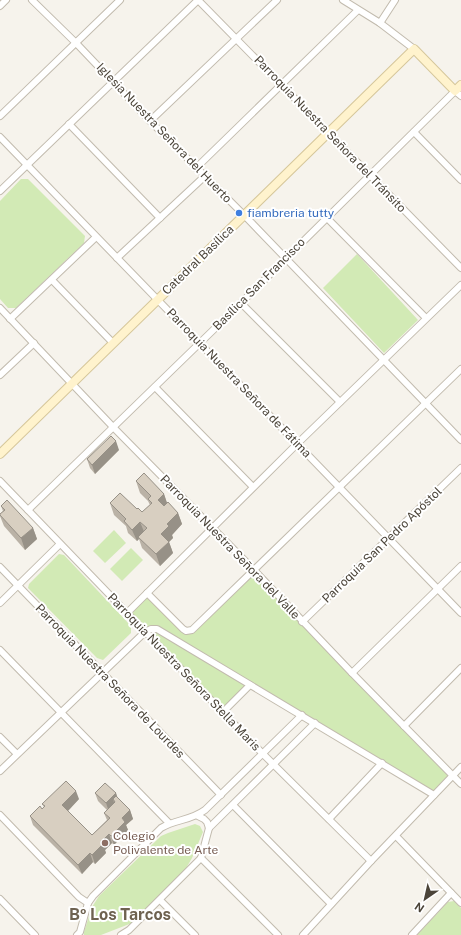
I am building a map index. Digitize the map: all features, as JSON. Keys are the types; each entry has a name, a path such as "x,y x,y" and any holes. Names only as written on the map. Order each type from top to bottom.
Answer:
{"main road":[{"path":"414,49 459,91"},
{"name":"Catedral Basílica","path":"0,454 414,49"}],"street":[{"path":"0,6 6,0"},
{"name":"Iglesia Nuestra Señora del Huerto","path":"32,0 286,258 461,440"},
{"path":"0,116 120,0"},
{"path":"0,191 198,0"},
{"name":"Parroquia Nuestra Señora del Tránsito","path":"198,0 461,268"},
{"path":"150,121 277,0"},
{"path":"343,0 380,24 414,49"},
{"path":"380,24 395,0"},
{"path":"196,168 281,83 358,10"},
{"name":"Basílica San Francisco","path":"28,510 114,428 414,132 459,91"},
{"path":"70,124 160,218"},
{"path":"414,132 461,180"},
{"name":"Parroquia Nuestra Señora de Fátima","path":"0,137 461,612"},
{"path":"117,258 205,176"},
{"path":"327,218 426,318"},
{"path":"10,319 96,237"},
{"path":"52,280 113,343"},
{"path":"127,612 461,285"},
{"path":"241,303 340,402"},
{"name":"Parroquia Nuestra Señora del Valle","path":"0,308 114,428 461,784"},
{"path":"0,375 34,344"},
{"path":"147,593 183,629 190,631 461,369"},
{"path":"155,387 253,487"},
{"name":"Parroquia San Pedro Apóstol","path":"302,622 461,468"},
{"name":"Parroquia Nuestra Señora Stella Maris","path":"0,481 263,754 371,861"},
{"path":"0,603 60,544"},
{"name":"Parroquia Nuestra Señora de Lourdes","path":"0,566 220,795"},
{"path":"352,673 461,566"},
{"path":"0,771 145,632 151,629 157,629 434,795"},
{"path":"0,650 169,823"},
{"path":"404,726 461,668"},
{"path":"223,712 250,684"},
{"path":"79,934 88,903 93,896 161,828 169,823 198,816 206,810 302,715"},
{"path":"209,828 315,723"},
{"path":"0,737 17,754"},
{"path":"328,819 382,763"},
{"path":"303,935 461,767"},
{"path":"233,805 331,904"},
{"path":"0,815 79,897 88,903"},
{"path":"121,935 129,930 202,858 209,828 207,822 198,816"},
{"path":"396,836 461,903"},
{"path":"202,858 278,935"},
{"path":"412,935 451,893"},
{"path":"0,899 35,935"},
{"path":"160,900 195,935"}],"green space":[{"path":"21,179 28,179 85,236 84,243 16,308 8,308 0,299 0,201"},
{"path":"357,254 418,320 384,353 323,288"},
{"path":"114,530 126,543 105,563 93,551"},
{"path":"131,548 143,560 122,581 110,569"},
{"path":"59,554 64,555 131,626 131,633 103,660 97,658 28,588 29,584"},
{"path":"254,571 452,775 434,794 250,685 223,712 127,613 147,594 186,631"},
{"path":"195,824 200,826 203,832 185,870 132,923 101,935 84,935 92,907 99,896 161,836"},
{"path":"454,901 461,908 461,935 417,935 448,902"}],"building":[{"path":"111,436 116,441 92,465 87,459"},
{"path":"144,473 164,494 158,500 164,506 168,502 178,513 167,524 169,526 161,534 169,542 156,554 138,537 147,528 140,522 132,530 124,521 126,519 110,503 120,493 142,512 152,503 148,499 151,496 136,481"},
{"path":"7,500 33,528 21,538 0,515 5,510 1,506"},
{"path":"66,781 76,791 62,805 92,835 110,818 104,813 115,802 113,799 116,796 130,810 122,818 125,822 111,836 109,834 101,842 103,844 92,855 90,853 78,865 30,816 40,806 42,809 45,806 42,804"},
{"path":"105,783 116,793 106,803 95,793"}],"place":[{"name":"fiambreria tutty","path":"239,213"},
{"name":"Colegio Polivalente de Arte","path":"105,843"}],"district":[{"name":"Bº Los Tarcos","path":"120,914"}]}
